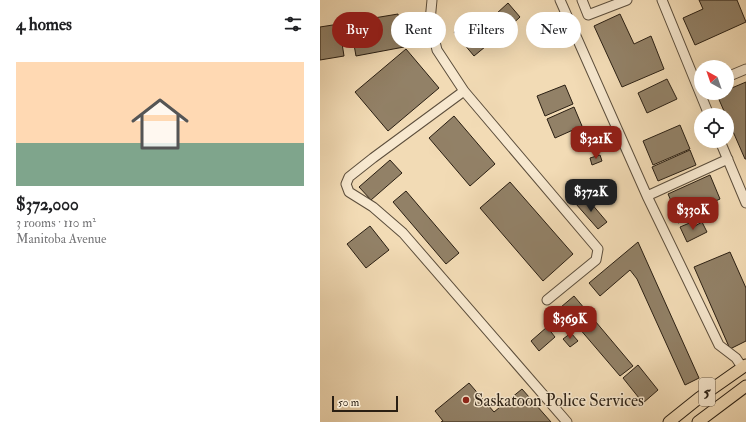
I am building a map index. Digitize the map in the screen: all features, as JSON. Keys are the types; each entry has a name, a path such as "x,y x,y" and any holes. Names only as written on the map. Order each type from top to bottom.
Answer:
{"main road":[{"name":"5","path":"669,422 744,366"},
{"name":"5","path":"698,422 746,386"}],"street":[{"path":"432,0 430,21 437,50 464,91 598,248 596,260 547,300"},
{"path":"560,0 647,196 719,345 744,366"},
{"path":"582,0 588,15 627,0"},
{"path":"662,0 694,75"},
{"path":"734,74 746,69"},
{"path":"464,91 373,158 349,177 346,184 349,192 373,208 403,233 567,422"},
{"path":"723,148 746,203"},
{"path":"647,196 728,159"}],"building":[{"path":"699,0 737,0 746,22 695,45 683,18 703,9"},
{"path":"508,3 516,12 498,12"},
{"path":"620,14 634,44 651,36 664,69 622,87 594,26"},
{"path":"391,15 391,48 399,48 356,56 355,48 383,48 383,16"},
{"path":"332,25 332,48 343,48 344,56 320,60 320,27"},
{"path":"467,48 484,48 474,56"},
{"path":"406,49 439,88 388,131 355,92"},
{"path":"667,79 677,99 647,113 638,93"},
{"path":"746,82 746,159 734,134 734,108 723,108 719,100 734,100 734,87"},
{"path":"565,85 573,104 545,116 537,96"},
{"path":"574,107 582,126 555,138 547,119"},
{"path":"454,116 495,164 470,186 429,138"},
{"path":"680,125 690,149 653,165 643,141"},
{"path":"690,150 696,165 658,181 652,167"},
{"path":"600,155 602,161 592,165 590,158"},
{"path":"390,160 402,173 371,200 359,187"},
{"path":"710,175 720,199 709,204 708,200 686,210 690,219 678,223 673,211 675,210 668,194"},
{"path":"510,182 573,254 543,281 480,208"},
{"path":"600,187 608,196 599,203 592,195"},
{"path":"406,191 459,253 446,264 393,202"},
{"path":"585,196 607,222 598,229 576,204"},
{"path":"692,222 695,226 702,222 707,232 687,242 680,227"},
{"path":"370,226 389,250 366,268 347,244"},
{"path":"638,242 699,378 685,385 637,279 630,270 600,296 589,283"},
{"path":"730,252 746,288 746,341 730,349 694,267"},
{"path":"574,296 633,366 620,376 561,307"},
{"path":"547,327 555,337 539,351 531,341"},
{"path":"571,333 578,341 570,347 563,339"},
{"path":"638,365 658,390 643,403 623,378"},
{"name":"Saskatoon Police Services","path":"469,383 494,412 522,389 551,422 441,422 443,421 435,411"}],"place":[{"name":"Saskatoon Police Services","path":"466,400"}]}
